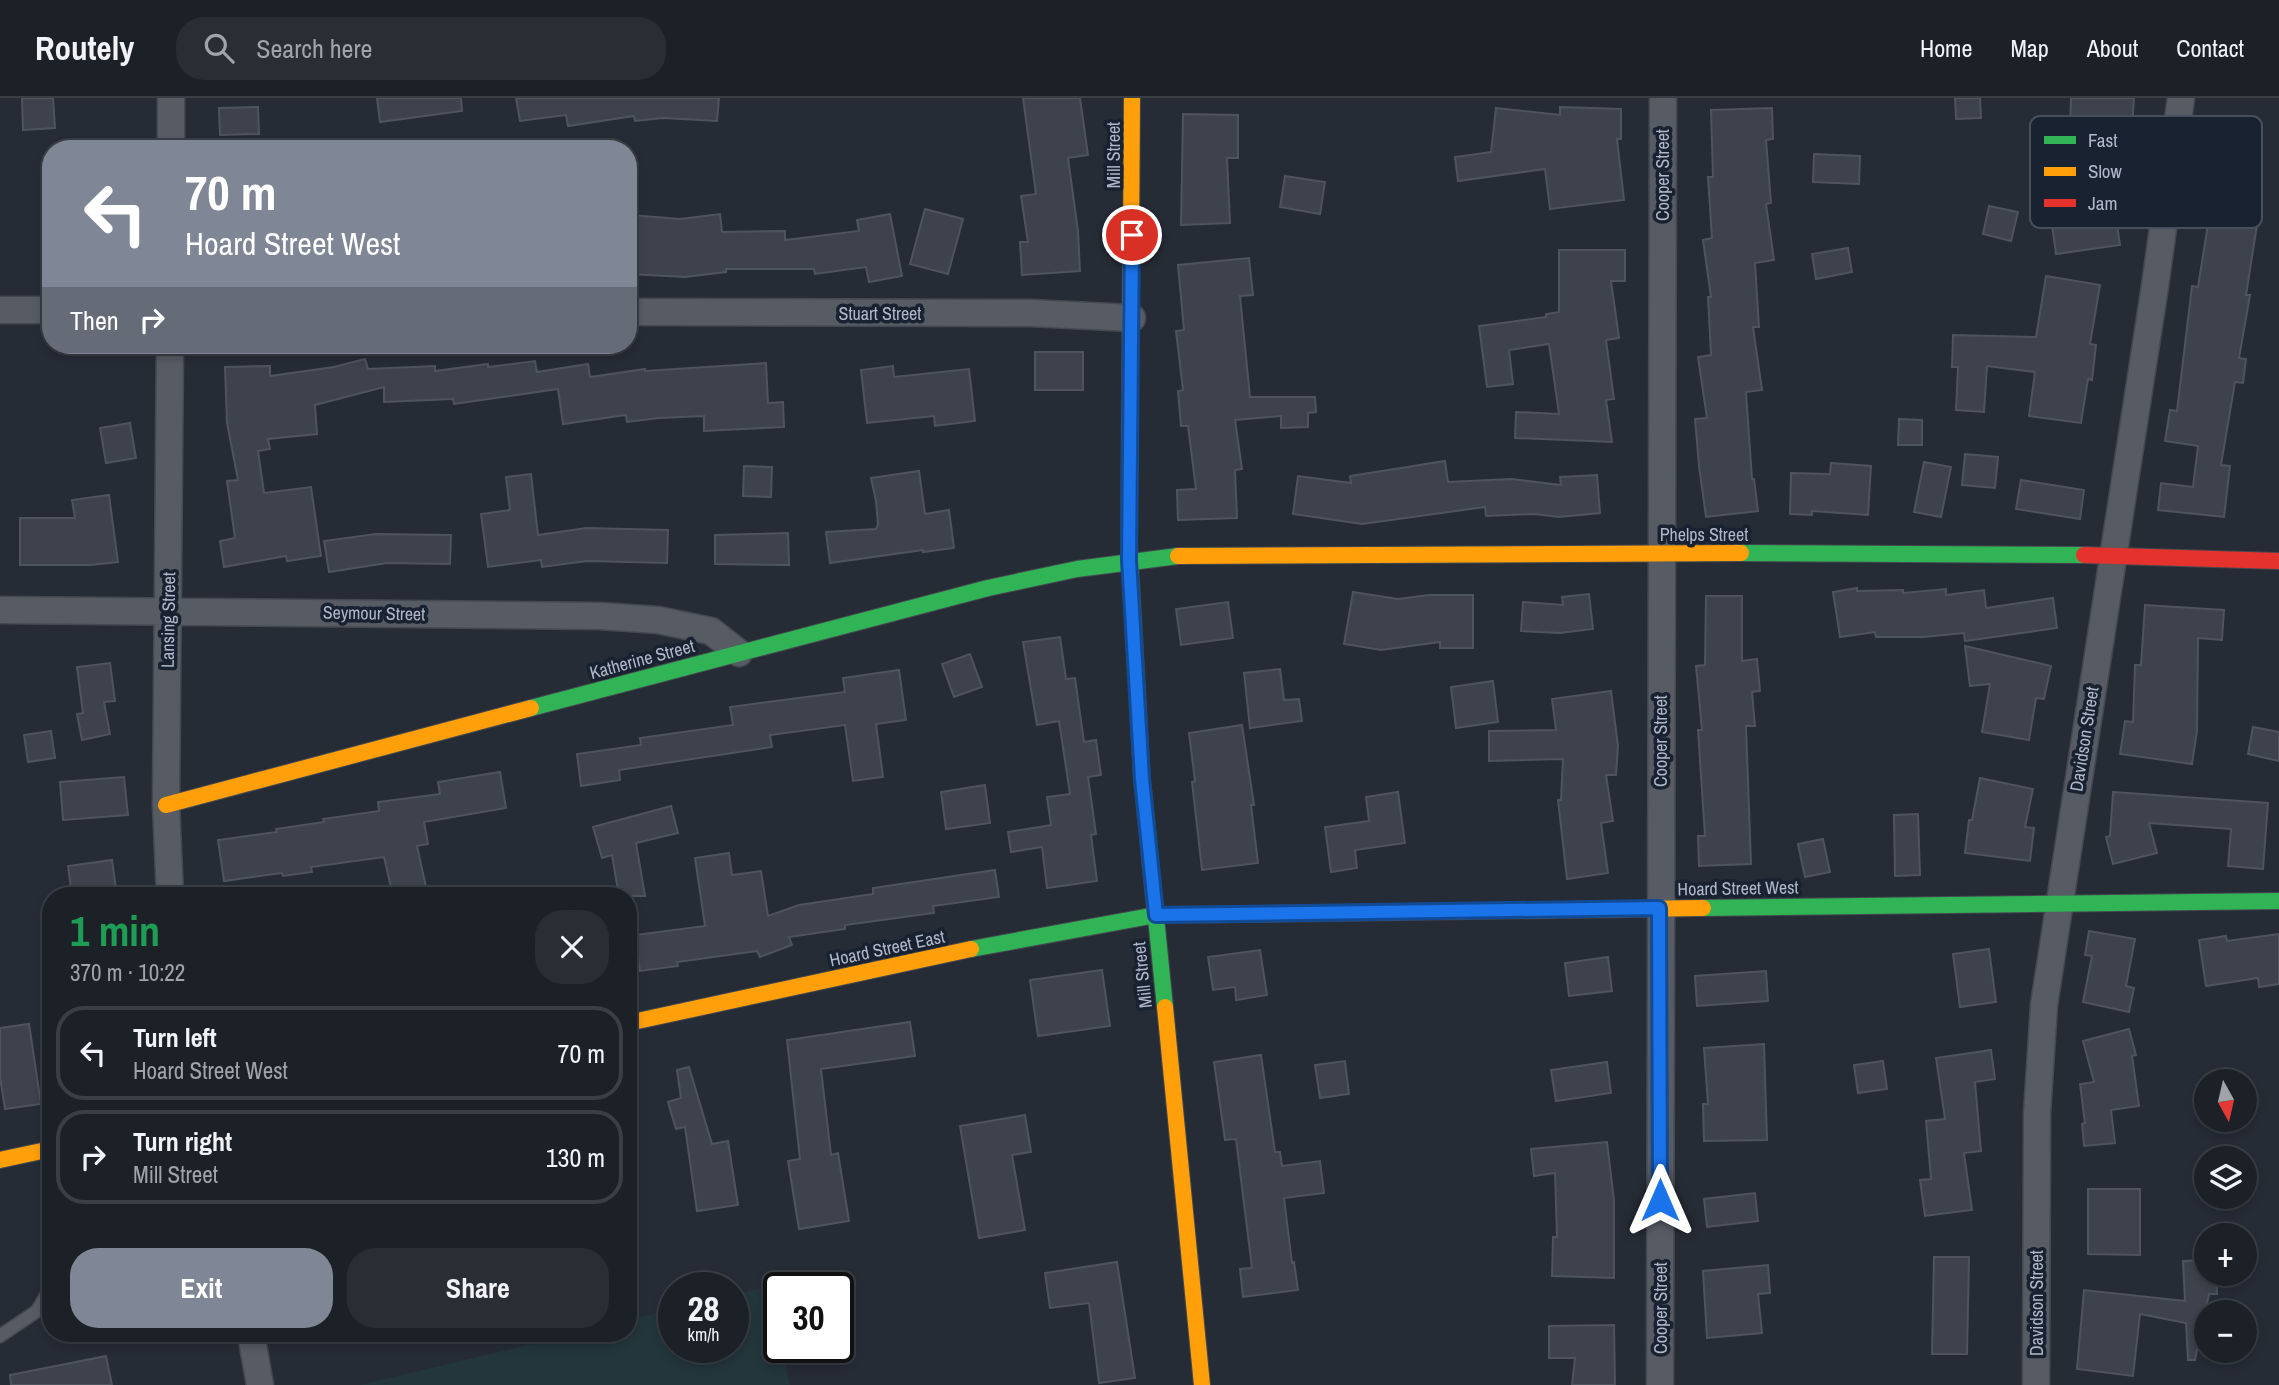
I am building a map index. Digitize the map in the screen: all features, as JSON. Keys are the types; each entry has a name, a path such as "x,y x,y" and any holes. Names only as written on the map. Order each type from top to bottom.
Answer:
{"main road":[{"name":"Mill Street","path":"1132,98 1129,560 1142,779 1202,1385"},
{"name":"Phelps Street","path":"1129,560 1167,556 1661,553 2112,555 2279,561"},
{"name":"Katherine Street","path":"166,805 1062,570 1129,560"},
{"name":"Hoard Street West","path":"1156,915 2279,901"},
{"name":"Hoard Street East","path":"637,1021 976,948 1156,915"},
{"path":"0,1160 42,1151"}],"street":[{"path":"171,98 171,140"},
{"name":"Cooper Street","path":"1660,1385 1662,98"},
{"name":"Davidson Street","path":"2179,116 2181,98"},
{"name":"Davidson Street","path":"2036,1385 2037,1114 2044,1005 2163,228"},
{"path":"0,310 42,310"},
{"name":"Stuart Street","path":"637,312 1030,313 1132,318"},
{"name":"Lansing Street","path":"170,354 166,805 170,887"},
{"name":"Seymour Street","path":"0,610 600,616 658,620 711,631 739,653"},
{"path":"252,1342 260,1385"}],"lane":[{"path":"0,1336 37,1311 42,1302"}],"shaded area":[{"path":"763,1288 763,1363 785,1363 790,1385 360,1385 540,1342 637,1342 637,1318 658,1313 658,1363 749,1363 749,1291"}],"building":[{"path":"22,98 53,98 55,128 23,130"},
{"path":"377,98 461,98 462,111 380,122"},
{"path":"516,98 719,98 717,121 663,118 635,121 634,116 568,126 566,115 520,121"},
{"path":"1023,98 1080,98 1088,155 1068,158 1078,231 1080,271 1022,275 1020,242 1028,242 1021,196 1036,194"},
{"path":"1955,98 1980,98 1981,118 1956,119"},
{"path":"2071,98 2134,98 2133,116 2070,116"},
{"path":"258,107 259,134 220,135 219,108"},
{"path":"1560,107 1621,109 1621,139 1617,139 1624,200 1550,209 1545,169 1458,181 1455,157 1491,152 1496,108 1560,115"},
{"path":"1772,108 1773,139 1766,140 1771,203 1766,204 1774,260 1755,263 1759,327 1753,327 1762,390 1746,392 1752,479 1758,511 1706,517 1695,419 1707,418 1698,357 1711,355 1708,297 1711,297 1703,240 1712,238 1708,177 1713,177 1711,110"},
{"path":"1183,114 1238,115 1238,158 1227,158 1230,223 1181,225"},
{"path":"1814,154 1860,156 1859,184 1813,182"},
{"path":"1285,176 1325,182 1320,214 1280,207"},
{"path":"1989,206 2018,212 2011,241 1983,234"},
{"path":"925,209 963,219 948,274 910,264"},
{"path":"720,214 722,232 785,231 785,240 859,231 857,220 890,214 902,276 869,282 866,267 815,274 814,269 726,269 726,272 685,277 637,274 637,215 680,219"},
{"path":"2052,228 2117,228 2120,245 2056,254"},
{"path":"2207,228 2257,228 2246,295 2250,295 2239,358 2246,359 2243,383 2235,382 2221,465 2230,466 2224,517 2158,510 2161,483 2193,487 2198,446 2165,441 2170,410 2177,411 2192,286 2198,287"},
{"path":"1848,248 1852,272 1816,279 1812,254"},
{"path":"1559,250 1625,250 1625,281 1611,281 1619,338 1606,340 1614,399 1606,400 1612,442 1515,438 1516,412 1559,414 1549,344 1509,350 1513,384 1487,387 1479,326 1546,317 1546,314 1559,312"},
{"path":"1249,258 1253,295 1240,296 1250,397 1315,397 1316,412 1308,413 1308,427 1281,428 1281,416 1235,420 1242,469 1235,470 1237,518 1178,520 1177,490 1196,489 1188,426 1181,426 1178,391 1183,390 1176,331 1184,330 1178,265"},
{"path":"2046,276 2100,285 2090,344 2096,345 2092,380 2088,379 2081,423 2029,416 2035,372 1987,366 1984,412 1956,410 1958,367 1952,367 1953,335 2036,337"},
{"path":"1035,352 1083,352 1083,390 1035,390"},
{"path":"365,359 368,369 435,366 435,371 535,361 537,372 588,364 590,377 645,369 766,363 768,403 783,402 784,427 704,431 704,416 627,422 626,415 563,424 558,389 454,404 453,399 384,402 384,387 315,405 317,434 268,439 270,449 258,451 264,493 311,487 321,556 287,561 286,556 224,567 220,541 235,538 227,481 238,480 227,423 225,367 270,366 270,376 334,367"},
{"path":"893,366 894,377 969,369 975,421 935,426 934,416 867,423 861,370"},
{"path":"1899,419 1922,420 1922,445 1898,445"},
{"path":"130,423 136,458 106,463 100,428"},
{"path":"1965,454 1998,457 1995,488 1962,485"},
{"path":"1445,461 1448,482 1511,479 1561,485 1560,477 1597,475 1600,513 1559,517 1534,514 1486,516 1485,507 1362,524 1293,514 1298,476 1351,483 1350,476"},
{"path":"1924,462 1951,467 1941,517 1914,512"},
{"path":"1831,463 1871,466 1868,515 1812,511 1812,515 1790,514 1791,473 1830,474"},
{"path":"744,466 772,467 771,497 743,496"},
{"path":"919,471 925,514 949,510 954,548 830,563 826,532 876,529 876,501 871,478"},
{"path":"531,474 538,535 586,528 668,530 667,563 587,561 542,567 541,560 488,567 481,514 510,510 506,477"},
{"path":"2021,480 2084,490 2080,519 2016,509"},
{"path":"109,495 118,562 90,565 20,565 20,518 75,518 72,500"},
{"path":"788,533 789,565 715,564 715,535"},
{"path":"376,534 451,535 450,564 387,563 329,572 324,541"},
{"path":"1857,588 1857,591 1903,590 1903,593 1946,589 1946,595 1984,590 1986,608 2053,598 2057,628 1965,641 1964,633 1923,637 1876,637 1875,632 1840,637 1833,592"},
{"path":"1353,592 1398,599 1429,595 1473,595 1473,648 1440,648 1440,642 1381,650 1344,644"},
{"path":"1589,594 1593,629 1560,633 1521,631 1523,602 1563,605 1562,597"},
{"path":"1706,596 1742,596 1742,661 1757,659 1760,691 1752,692 1755,726 1746,726 1751,864 1699,866 1698,836 1705,836 1698,730 1702,730 1696,666 1705,665"},
{"path":"1228,602 1233,638 1181,645 1176,609"},
{"path":"2145,605 2224,610 2222,640 2198,638 2197,731 2192,764 2120,754 2125,721 2133,722 2135,665 2141,665"},
{"path":"1060,637 1066,679 1075,678 1084,742 1096,740 1101,775 1088,777 1096,834 1091,835 1097,881 1047,888 1042,847 1011,852 1008,832 1051,825 1047,797 1070,794 1059,721 1037,725 1023,642"},
{"path":"1965,646 2051,666 2044,699 2036,698 2029,740 1982,732 1990,684 1970,686"},
{"path":"970,654 982,687 954,697 942,664"},
{"path":"110,663 115,701 104,702 110,734 82,740 77,714 83,713 77,667"},
{"path":"1280,669 1284,700 1299,699 1302,721 1250,728 1244,673"},
{"path":"899,670 906,720 876,724 883,777 853,781 845,725 770,735 772,747 619,770 620,780 581,786 577,754 641,745 640,738 733,725 730,707 845,692 843,678"},
{"path":"1493,681 1498,722 1456,728 1451,687"},
{"path":"1611,691 1618,746 1616,775 1606,775 1613,821 1601,823 1608,873 1567,879 1558,800 1561,800 1563,759 1489,761 1489,731 1556,730 1552,699"},
{"path":"1242,725 1254,805 1251,805 1258,863 1202,870 1189,733"},
{"path":"2253,727 2279,732 2279,761 2248,754"},
{"path":"51,731 55,758 28,762 24,735"},
{"path":"500,772 506,808 424,822 428,844 417,846 426,887 391,887 384,857 311,867 312,872 224,881 218,840 277,832 276,829 324,822 323,819 379,811 378,802 440,794 438,782"},
{"path":"124,777 128,815 63,820 60,782"},
{"path":"1980,778 2033,789 2025,827 2034,828 2030,861 1965,853 1969,820 1972,820"},
{"path":"985,785 990,823 946,829 941,792"},
{"path":"1398,792 1405,843 1355,850 1357,868 1331,872 1325,827 1369,821 1366,797"},
{"path":"2113,792 2268,803 2263,869 2228,866 2231,829 2149,823 2157,853 2113,864 2106,837 2110,836"},
{"path":"671,806 678,833 636,843 645,896 637,896 637,887 617,887 612,855 602,858 593,827"},
{"path":"1918,814 1920,875 1895,876 1894,815"},
{"path":"1823,839 1830,872 1805,877 1798,844"},
{"path":"729,853 732,875 761,871 768,916 799,905 873,894 873,888 995,870 999,897 933,906 934,913 845,925 845,929 789,937 792,945 760,957 757,951 677,962 678,966 640,971 637,935 705,926 695,858"},
{"path":"112,860 116,887 71,887 68,866"},
{"path":"2089,931 2135,939 2126,986 2134,988 2129,1012 2083,1002 2092,956 2085,955"},
{"path":"2279,934 2279,984 2259,987 2258,978 2206,986 2199,940 2226,936 2227,941"},
{"path":"1989,949 1996,1002 1960,1007 1953,954"},
{"path":"1260,950 1267,995 1236,1000 1235,987 1213,990 1208,957"},
{"path":"1608,957 1612,991 1569,996 1565,963"},
{"path":"1102,970 1110,1026 1038,1036 1030,980"},
{"path":"1766,971 1768,1001 1697,1006 1695,976"},
{"path":"910,1022 915,1056 821,1069 831,1155 838,1153 849,1221 799,1229 788,1161 800,1159 787,1040"},
{"path":"29,1024 41,1104 5,1109 0,1077 0,1028"},
{"path":"2129,1029 2136,1055 2132,1056 2139,1106 2111,1110 2115,1143 2084,1146 2082,1124 2085,1123 2080,1084 2094,1082 2083,1041"},
{"path":"1764,1044 1767,1140 1704,1141 1703,1104 1708,1104 1704,1048"},
{"path":"1991,1050 1995,1079 1975,1082 1981,1151 1964,1153 1972,1210 1925,1216 1920,1180 1931,1179 1926,1121 1945,1119 1936,1058"},
{"path":"1261,1055 1275,1152 1280,1152 1282,1166 1320,1161 1324,1193 1284,1198 1298,1290 1243,1297 1240,1269 1252,1268 1236,1139 1225,1140 1214,1062"},
{"path":"1345,1061 1349,1094 1320,1098 1315,1065"},
{"path":"1883,1061 1887,1089 1858,1093 1854,1065"},
{"path":"1607,1062 1611,1093 1556,1101 1551,1070"},
{"path":"689,1067 712,1144 728,1141 738,1205 697,1211 685,1127 676,1129 668,1102 681,1098 677,1070"},
{"path":"1025,1115 1031,1152 1012,1155 1025,1230 979,1238 960,1126"},
{"path":"1607,1142 1614,1200 1614,1278 1552,1276 1553,1237 1557,1237 1555,1173 1534,1176 1531,1149"},
{"path":"2088,1189 2140,1189 2140,1255 2088,1254"},
{"path":"1755,1193 1758,1221 1707,1227 1704,1199"},
{"path":"1934,1257 1969,1257 1967,1354 1932,1354"},
{"path":"2183,1261 2194,1261 2194,1286 2217,1286 2217,1294 2209,1294 2208,1300 2194,1300 2194,1360 2188,1360 2186,1323 2140,1314 2133,1376 2077,1369 2084,1290 2185,1301"},
{"path":"1117,1262 1135,1378 1099,1383 1089,1303 1050,1308 1045,1273"},
{"path":"1768,1265 1770,1293 1758,1294 1762,1333 1707,1338 1703,1271"},
{"path":"1614,1325 1615,1385 1572,1385 1575,1358 1549,1358 1549,1326"},
{"path":"106,1356 112,1385 11,1385 10,1375"}],"traffic: fast":[{"path":"1129,545 1142,779 1165,1007"},
{"path":"1741,553 2084,555"},
{"path":"531,708 988,588 1077,569 1178,556"},
{"path":"1703,908 2279,901"},
{"path":"971,949 1156,915 1328,913"}],"traffic: slow":[{"path":"1129,545 1132,98"},
{"path":"1178,556 1741,553"},
{"path":"166,805 531,708"},
{"path":"1328,913 1703,908"},
{"path":"637,1021 971,949"},
{"path":"1165,1007 1202,1385"},
{"path":"0,1160 42,1151"}],"traffic: jam":[{"path":"2084,555 2279,561"}],"route":[{"path":"1132,235 1129,560 1142,779 1156,915 1659,908 1660,1200"}]}
